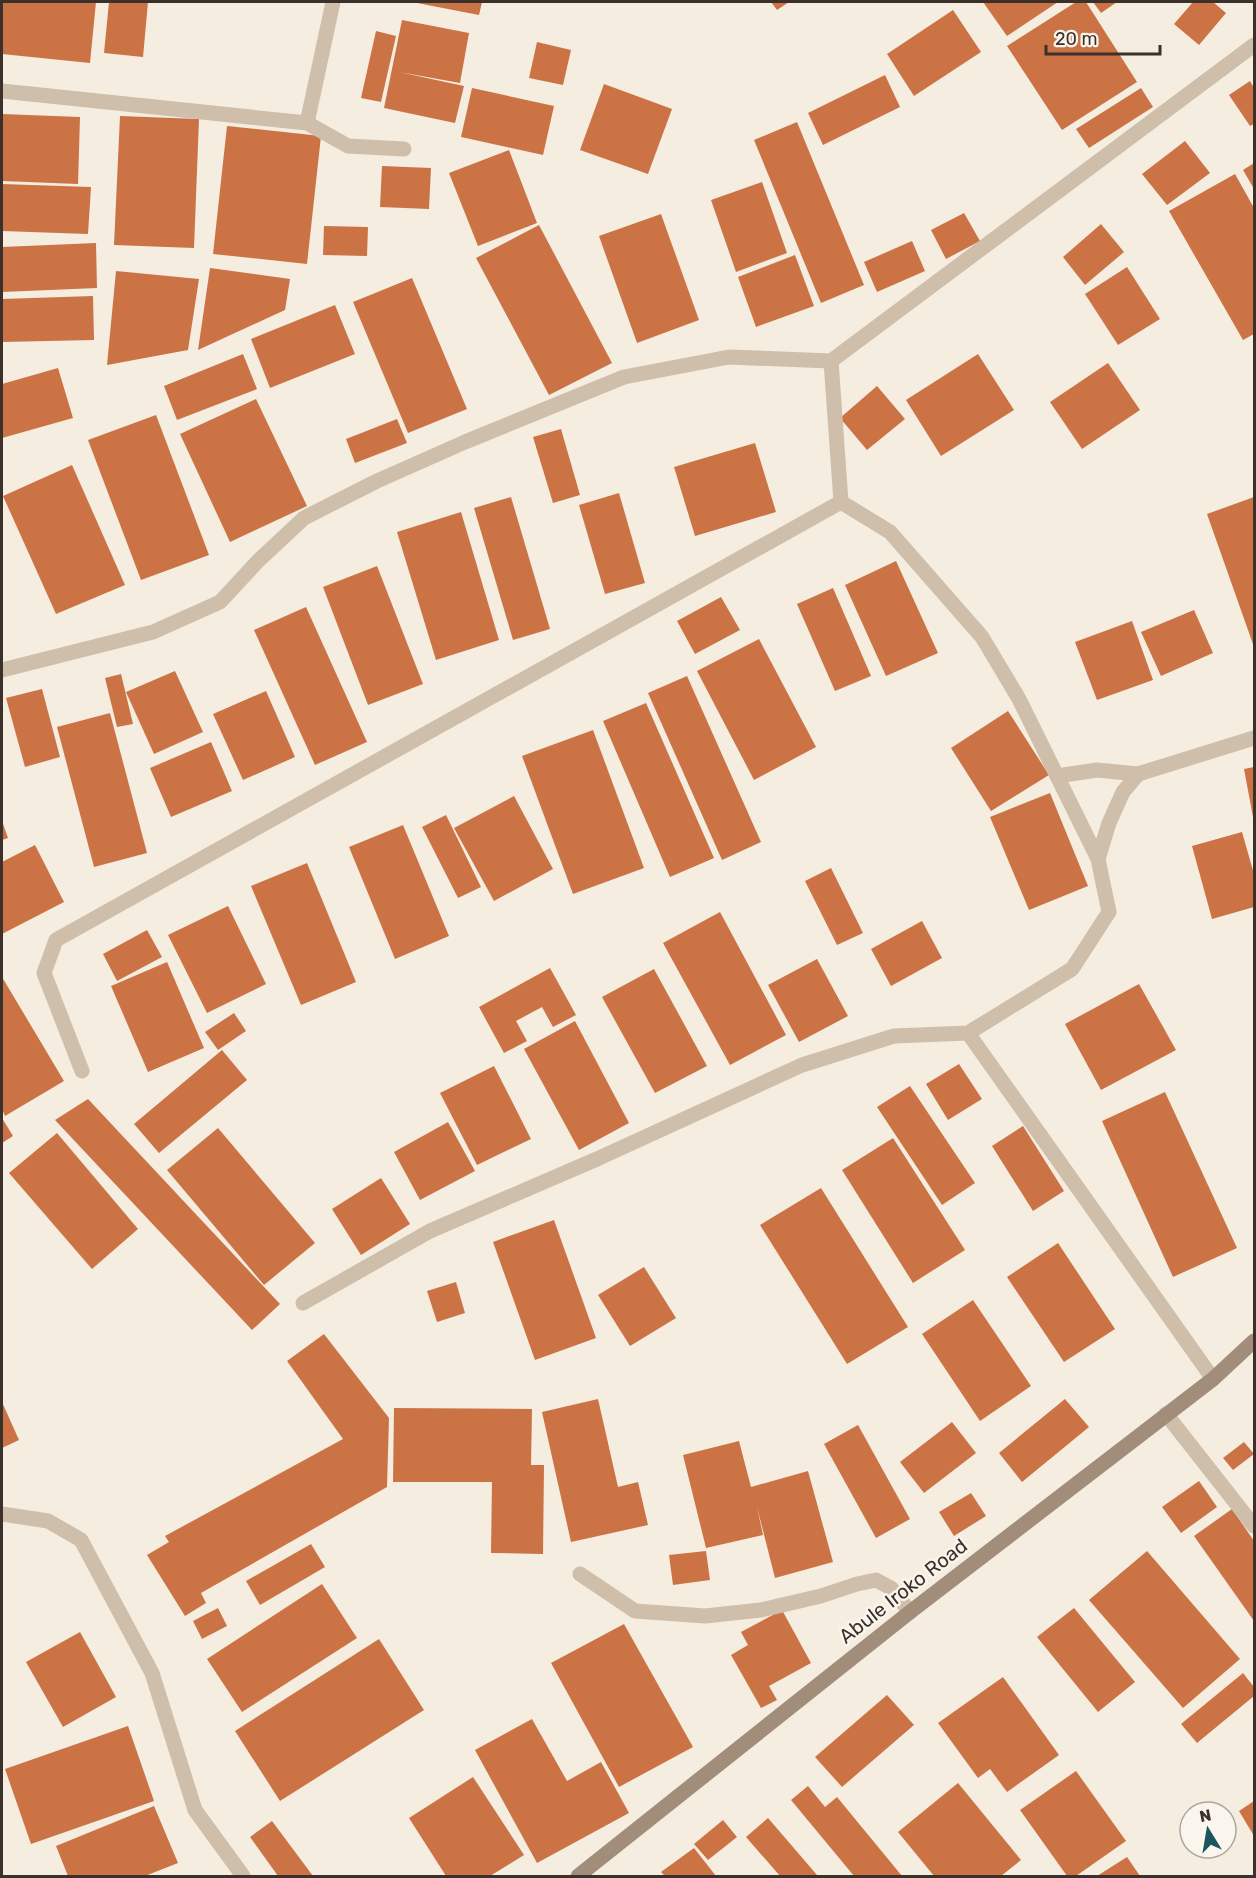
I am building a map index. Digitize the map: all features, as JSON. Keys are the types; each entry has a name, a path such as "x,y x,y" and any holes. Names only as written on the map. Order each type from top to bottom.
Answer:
{"street":[{"path":"307,123 333,2"},
{"path":"2,670 153,632 220,602 258,561 304,518 399,471 624,377 729,357 831,361 1254,45"},
{"path":"2,91 307,123 348,146 404,149"},
{"path":"831,361 842,502"},
{"path":"303,1303 430,1230 597,1159 802,1065 894,1036 968,1033 1072,969 1109,912 1098,859 1019,699 982,637 890,532 842,502"},
{"path":"82,1071 44,973 56,940 842,502"},
{"path":"1057,776 1096,770 1138,774 1254,738"},
{"path":"1098,859 1122,792 1138,774"},
{"path":"968,1033 1213,1379"},
{"name":"Abule Iroko Road","path":"578,1876 910,1612 1213,1379 1254,1341"},
{"path":"1166,1414 1254,1526"},
{"path":"2,1514 48,1521 81,1540 152,1673 195,1810 243,1876"},
{"path":"580,1574 635,1611 705,1616 761,1610 876,1580 891,1588 910,1612"}],"building":[{"path":"2,2 96,2 90,63 2,54"},
{"path":"109,2 148,2 143,57 104,53"},
{"path":"417,2 482,2 479,15"},
{"path":"771,2 789,2 777,10"},
{"path":"983,2 1058,2 1007,36"},
{"path":"1076,2 1086,2 1137,82 1062,130 1007,46"},
{"path":"1093,2 1117,2 1101,13"},
{"path":"1193,2 1213,2 1226,13 1199,45 1174,24"},
{"path":"953,10 981,52 914,96 887,54"},
{"path":"402,20 469,33 460,83 399,72 464,86 455,123 384,108"},
{"path":"376,31 396,36 381,102 361,98"},
{"path":"537,42 571,50 563,85 529,78"},
{"path":"885,75 900,107 823,145 808,113"},
{"path":"1250,81 1254,88 1254,124 1250,126 1229,95"},
{"path":"604,84 672,109 648,174 580,150"},
{"path":"472,88 554,106 543,155 461,137"},
{"path":"1141,88 1153,107 1089,148 1076,129"},
{"path":"2,114 80,117 78,184 2,181"},
{"path":"120,116 199,119 194,248 114,245"},
{"path":"797,122 864,285 821,303 754,140"},
{"path":"227,126 321,136 307,264 213,254"},
{"path":"1185,141 1210,173 1167,205 1142,174"},
{"path":"509,150 537,223 478,246 449,173"},
{"path":"1254,163 1254,189 1243,170"},
{"path":"382,166 431,168 429,209 380,207"},
{"path":"1235,174 1254,208 1254,334 1243,340 1169,211"},
{"path":"762,182 787,253 736,272 711,200"},
{"path":"2,184 91,187 88,234 2,231"},
{"path":"964,213 980,241 946,259 931,230"},
{"path":"661,214 699,320 637,343 599,236"},
{"path":"1101,224 1124,252 1085,285 1063,257"},
{"path":"539,225 612,363 549,395 476,258"},
{"path":"324,226 368,227 367,256 323,255"},
{"path":"912,241 925,271 877,292 864,262"},
{"path":"96,243 97,288 2,292 2,247"},
{"path":"795,255 814,306 756,327 738,277"},
{"path":"1127,267 1160,319 1118,345 1085,294"},
{"path":"210,268 290,279 285,310 198,350"},
{"path":"116,271 199,279 188,350 107,365"},
{"path":"412,278 467,409 408,433 353,302"},
{"path":"93,296 94,340 2,342 2,299"},
{"path":"335,305 355,354 270,388 251,339"},
{"path":"243,354 257,389 177,420 164,386"},
{"path":"978,354 1014,410 941,456 906,400"},
{"path":"1108,363 1140,410 1082,449 1050,402"},
{"path":"58,368 73,418 2,438 2,384"},
{"path":"877,386 905,419 867,450 840,418"},
{"path":"256,399 307,506 230,542 180,434"},
{"path":"156,415 209,555 141,580 88,440"},
{"path":"397,419 407,443 355,463 346,439"},
{"path":"561,429 580,495 553,503 533,437"},
{"path":"755,443 776,512 695,536 674,467"},
{"path":"72,465 125,585 56,614 3,496"},
{"path":"619,493 645,583 605,594 579,505"},
{"path":"511,497 550,629 513,640 474,508"},
{"path":"1254,497 1254,647 1207,514"},
{"path":"461,512 499,640 436,660 397,532"},
{"path":"896,561 938,653 886,676 845,585"},
{"path":"377,566 423,684 368,705 323,587"},
{"path":"833,588 871,676 835,691 797,604"},
{"path":"721,597 740,630 695,654 677,621"},
{"path":"306,607 367,742 315,765 254,630"},
{"path":"1194,610 1213,653 1161,676 1141,632"},
{"path":"1132,621 1153,680 1097,700 1075,642"},
{"path":"759,639 816,747 754,780 697,671"},
{"path":"175,671 203,732 154,754 126,692"},
{"path":"121,674 133,724 117,727 105,678"},
{"path":"687,676 761,842 722,860 648,693"},
{"path":"42,689 60,757 25,767 6,698"},
{"path":"266,691 295,757 243,780 213,714"},
{"path":"646,703 714,858 670,877 603,721"},
{"path":"1008,711 1049,775 991,811 951,748"},
{"path":"110,713 147,853 94,867 57,727"},
{"path":"593,730 644,868 573,894 522,756"},
{"path":"211,742 232,791 171,817 150,768"},
{"path":"1254,767 1254,817 1253,817 1244,769"},
{"path":"1050,793 1088,886 1029,910 990,817"},
{"path":"514,796 553,869 494,901 454,828"},
{"path":"446,815 481,887 458,898 422,827"},
{"path":"2,821 8,838 2,840"},
{"path":"403,825 449,936 395,959 349,847"},
{"path":"1242,832 1254,874 1254,907 1212,919 1192,846"},
{"path":"35,845 64,902 2,934 2,862"},
{"path":"307,863 356,982 301,1005 251,886"},
{"path":"831,868 863,933 837,945 805,881"},
{"path":"228,906 266,984 207,1013 168,935"},
{"path":"720,912 786,1035 730,1065 663,943"},
{"path":"922,921 942,958 891,986 871,949"},
{"path":"147,930 162,957 117,981 103,954"},
{"path":"817,959 848,1016 799,1042 768,985"},
{"path":"167,962 204,1048 148,1072 111,986"},
{"path":"550,968 576,1015 553,1027 542,1007 516,1021 527,1041 504,1053 479,1007"},
{"path":"654,969 707,1066 655,1093 602,997"},
{"path":"2,977 64,1081 5,1116 2,1109"},
{"path":"1139,984 1176,1050 1101,1090 1065,1024"},
{"path":"234,1013 246,1031 218,1050 205,1032"},
{"path":"575,1021 629,1123 579,1150 524,1049"},
{"path":"222,1050 247,1080 159,1153 134,1124"},
{"path":"959,1064 982,1099 948,1120 926,1084"},
{"path":"494,1066 531,1139 477,1165 440,1093"},
{"path":"910,1086 975,1183 942,1205 877,1107"},
{"path":"1165,1092 1237,1248 1173,1277 1102,1121"},
{"path":"88,1099 280,1304 252,1330 55,1120"},
{"path":"2,1118 13,1136 2,1143"},
{"path":"448,1122 475,1171 420,1200 394,1152"},
{"path":"1023,1126 1064,1191 1033,1211 992,1146"},
{"path":"218,1128 315,1243 264,1285 167,1170"},
{"path":"57,1133 138,1229 92,1269 9,1173"},
{"path":"893,1138 965,1250 913,1283 842,1170"},
{"path":"381,1178 410,1224 361,1255 332,1209"},
{"path":"821,1188 908,1327 847,1364 760,1225"},
{"path":"554,1220 596,1338 535,1360 493,1242"},
{"path":"1058,1243 1115,1329 1064,1362 1007,1277"},
{"path":"644,1267 676,1318 630,1346 598,1295"},
{"path":"456,1282 465,1313 437,1322 427,1291"},
{"path":"973,1300 1031,1386 980,1421 922,1334"},
{"path":"324,1334 389,1418 387,1487 201,1593 206,1603 185,1616 147,1555 169,1542 165,1536 343,1439 287,1361"},
{"path":"598,1399 618,1487 638,1482 648,1525 571,1542 542,1412"},
{"path":"1065,1399 1089,1427 1022,1482 999,1453"},
{"path":"2,1402 19,1440 2,1448"},
{"path":"394,1408 532,1409 531,1465 544,1465 543,1554 491,1553 492,1482 393,1482"},
{"path":"952,1422 976,1453 924,1493 900,1462"},
{"path":"858,1425 910,1519 876,1538 824,1444"},
{"path":"739,1441 751,1487 808,1471 833,1562 775,1578 757,1507 763,1535 706,1548 683,1455"},
{"path":"1244,1442 1254,1454 1233,1470 1223,1458"},
{"path":"1199,1481 1217,1507 1181,1533 1162,1507"},
{"path":"971,1493 986,1516 954,1536 939,1512"},
{"path":"1232,1509 1254,1541 1254,1621 1194,1536"},
{"path":"311,1544 325,1567 260,1605 246,1581"},
{"path":"706,1551 710,1580 673,1585 669,1555"},
{"path":"1147,1551 1240,1659 1183,1708 1089,1600"},
{"path":"322,1584 357,1638 242,1712 207,1659"},
{"path":"218,1608 227,1626 202,1639 193,1621"},
{"path":"1074,1608 1135,1682 1098,1712 1037,1637"},
{"path":"782,1610 811,1663 769,1686 777,1700 761,1708 731,1655 748,1645 741,1632"},
{"path":"624,1624 693,1747 619,1787 551,1663"},
{"path":"80,1632 116,1697 63,1727 26,1662"},
{"path":"379,1639 424,1710 280,1801 235,1731"},
{"path":"1243,1673 1254,1687 1254,1696 1197,1743 1181,1724"},
{"path":"1003,1677 1059,1755 1007,1792 990,1769 978,1778 938,1723"},
{"path":"887,1695 914,1725 842,1787 815,1757"},
{"path":"532,1719 567,1781 601,1762 629,1813 537,1863 475,1750"},
{"path":"128,1726 154,1801 31,1844 5,1769"},
{"path":"1076,1771 1126,1841 1076,1876 1067,1876 1020,1810"},
{"path":"473,1777 524,1855 490,1876 446,1876 409,1818"},
{"path":"958,1783 1021,1860 1001,1876 934,1876 898,1832"},
{"path":"808,1786 825,1807 837,1797 902,1876 854,1876 791,1800"},
{"path":"1254,1801 1254,1836 1239,1811"},
{"path":"154,1806 178,1863 145,1876 68,1876 56,1846"},
{"path":"768,1818 816,1876 780,1876 746,1837"},
{"path":"723,1820 737,1837 708,1860 694,1844"},
{"path":"272,1821 313,1876 278,1876 250,1837"},
{"path":"694,1848 716,1876 665,1876 661,1872"},
{"path":"1127,1857 1140,1876 1097,1876"}]}
